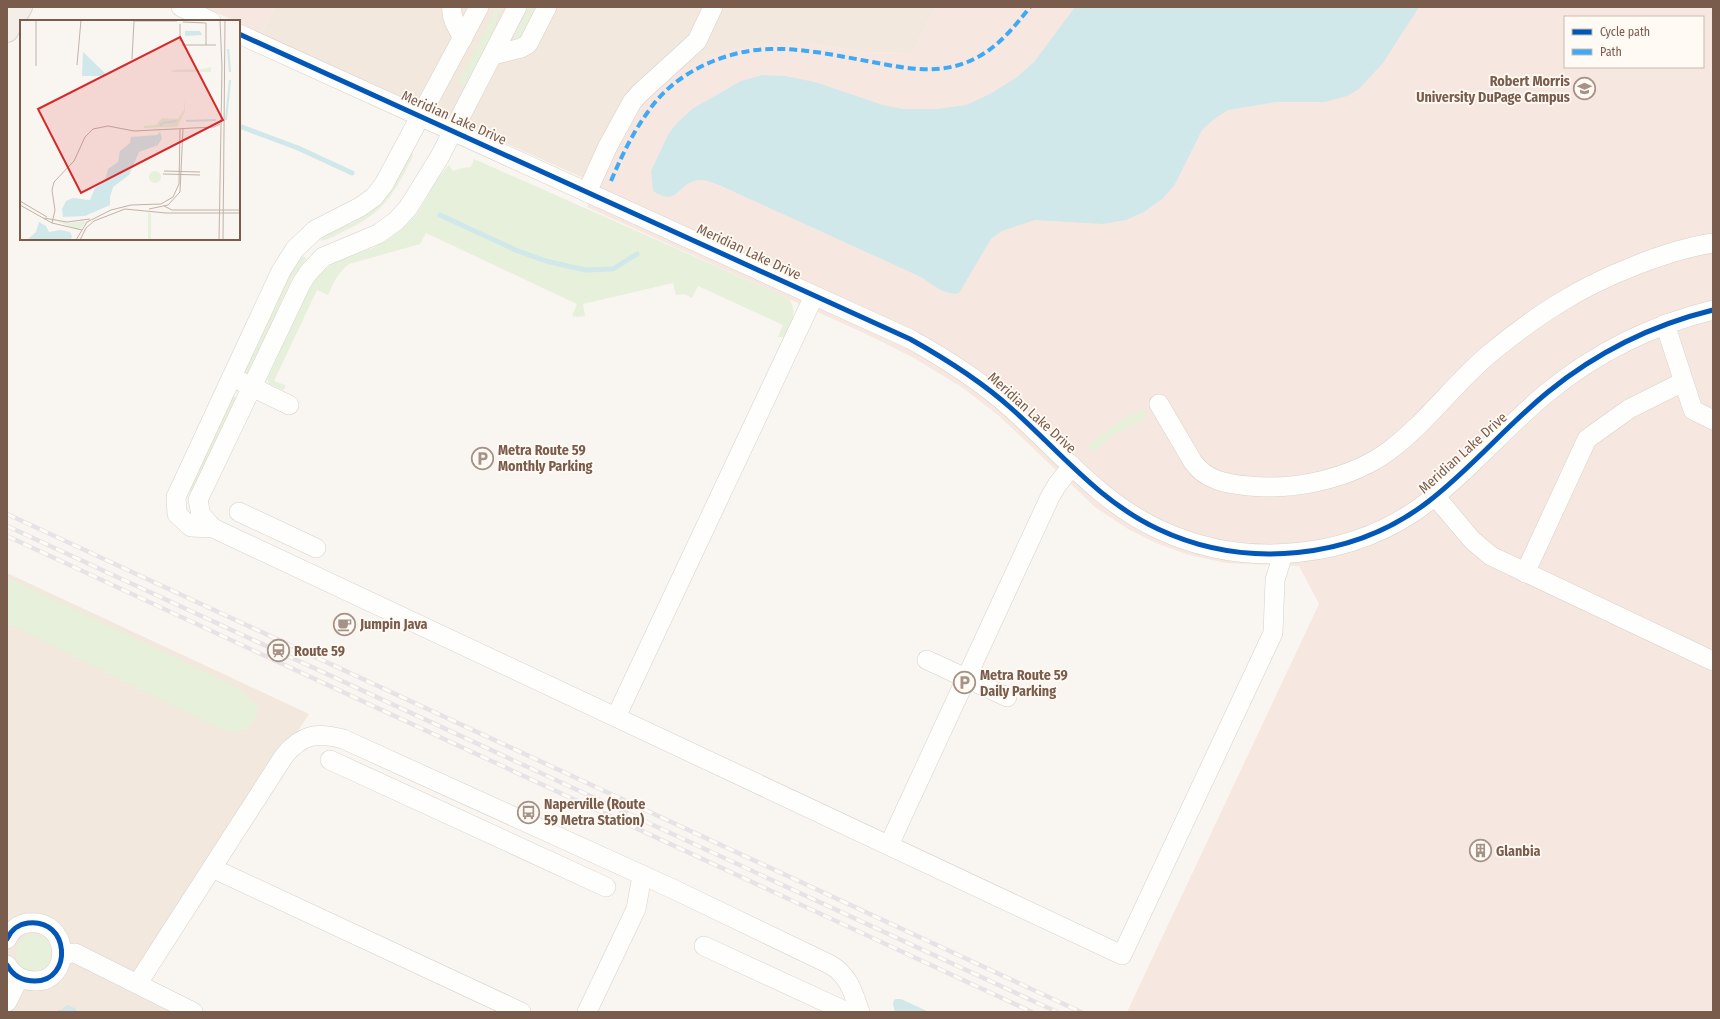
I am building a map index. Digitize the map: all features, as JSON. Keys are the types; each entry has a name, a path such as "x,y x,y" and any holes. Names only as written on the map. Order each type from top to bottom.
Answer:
{"main road":[{"path":"7,30 21,7"}],"street":[{"path":"181,7 209,20"},
{"path":"452,7 451,11 454,21 463,38"},
{"path":"213,528 190,527 177,514 176,497 281,271 295,249 315,230 360,207 374,197 384,184 479,7"},
{"path":"517,7 453,132 419,192 408,208 396,221 378,234 323,257 308,273 292,302 198,500 201,515 213,528 1122,955 1273,633 1275,580 1283,554"},
{"path":"493,55 521,48 528,44 547,7"},
{"path":"587,192 608,146 632,102 696,42 713,7"},
{"name":"Meridian Lake Drive","path":"240,34 814,296 910,338 945,358 977,380 1011,408 1102,494 1129,513 1159,529 1204,546 1225,550 1283,554 1328,548 1384,529 1402,519 1435,496 1532,406 1568,376 1613,348 1665,324 1679,318 1713,310"},
{"path":"1159,404 1193,462 1200,471 1208,476 1238,485 1258,487 1288,487 1329,478 1370,462 1390,450 1487,356 1561,302 1599,282 1638,266 1681,251 1713,243"},
{"path":"616,718 814,296"},
{"path":"1665,324 1693,410 1713,420"},
{"path":"231,378 289,405"},
{"path":"1525,573 1587,439 1628,410 1683,382"},
{"path":"889,845 1050,497 1057,485 1072,466"},
{"path":"1435,496 1472,540 1497,560 1713,661"},
{"path":"239,512 316,548"},
{"path":"927,660 1007,697"},
{"path":"138,983 280,762 292,746 301,739 321,735 343,739 680,893 839,970 849,982 860,1012"},
{"path":"330,760 606,887"},
{"path":"212,868 521,1012"},
{"path":"587,1012 636,909 642,876"},
{"path":"7,1002 13,972 28,981 38,981 48,978 55,972 61,963 63,954 62,945 58,936 52,929 44,924 34,922 10,927"},
{"path":"704,946 847,1012"},
{"path":"63,954 75,953 138,983 193,1012"}],"shaded area":[{"path":"205,7 275,7 261,34 240,24 240,20 232,20"},
{"path":"275,7 935,7 912,53 863,52 807,43 762,43 670,76 642,107 617,140 597,184 261,34"},
{"path":"935,7 1713,7 1713,1012 1127,1012 1319,604 1299,566 1226,563 1189,555 1156,543 1128,529 1095,507 999,416 963,388 914,358 866,334 587,207 617,140 642,107 670,76 710,53 762,43 807,43 863,52 912,53"},
{"path":"7,573 309,714 133,983 188,1012 7,1012"}],"green space":[{"path":"497,7 502,7 483,55 466,88 458,83"},
{"path":"529,7 539,7 522,38 511,43"},
{"path":"412,153 412,158 393,193 378,210 358,224 333,237 321,241 322,237 355,221 373,210 388,195 394,186 404,164"},
{"path":"474,159 788,298 793,307 793,318 787,332 784,337 778,337 783,325 698,286 692,298 685,294 676,295 673,283 583,304 585,316 572,316 577,304 426,233 420,244 349,264 339,274 328,295 317,290 274,381 285,385 285,388 283,390 269,384 267,379 307,293 319,274 336,261 373,248 400,231 417,214 438,178 449,165 453,171 471,167"},
{"path":"304,256 306,259 292,278 246,378 244,373 291,273"},
{"path":"233,397 236,397 236,399 192,493 190,490"},
{"path":"1143,410 1147,413 1146,418 1110,437 1096,450 1094,451 1088,448 1089,444 1118,422"},
{"path":"7,577 238,688 257,705 254,721 243,731 238,732 232,732 216,727 7,623"},
{"path":"31,934 39,934 49,939 53,946 53,960 49,967 39,972 31,972 21,967 19,964 16,957 16,949 21,939 24,937"}],"water":[{"path":"1075,7 1419,7 1383,63 1359,89 1347,96 1325,102 1276,102 1228,110 1214,119 1202,130 1174,186 1162,199 1144,212 1126,220 1103,224 1035,220 1002,231 991,239 959,293 954,294 944,291 921,277 710,182 703,180 694,181 672,196 667,197 653,191 651,171 669,133 677,123 692,109 741,81 762,75 785,76 815,82 883,105 903,109 937,109 966,105 990,94 1017,77 1034,62"},
{"path":"901,999 929,1012 895,1012 893,1004 894,1000"},
{"path":"68,1005 76,1009 77,1012 57,1012 59,1009 62,1010"}],"waterway":[{"path":"240,126 298,148 352,173"},
{"path":"440,215 518,251 546,261 585,270 613,269 637,254"}],"railway":[{"path":"7,514 1081,1012"},
{"path":"7,526 1057,1012"},
{"path":"7,536 1032,1012"}],"marked path":[{"path":"611,181 633,135 650,109 674,84 703,66 720,59 753,50 783,49 821,53 913,69 939,69 952,67 978,57 993,47 1013,28 1030,7"}],"cycle path":[{"path":"240,34 910,339 937,354 988,389 1012,409 1081,475 1117,505 1158,529 1192,542 1226,550 1262,554 1298,552 1333,547 1367,536 1399,521 1429,501 1445,488 1533,405 1586,364 1606,352 1647,332 1690,316 1713,310"},
{"path":"7,939 13,930 18,926 28,923 42,924 52,930 59,939 62,950 61,961 56,971 47,978 35,981 22,979 15,975 7,965"}],"place":[{"name":"Robert Morris University DuPage Campus","path":"1585,89"},
{"name":"Metra Route 59 Monthly Parking","path":"483,458"},
{"name":"Jumpin Java","path":"344,624"},
{"name":"Route 59","path":"278,651"},
{"name":"Metra Route 59 Daily Parking","path":"964,683"},
{"name":"Naperville (Route 59 Metra Station)","path":"528,812"},
{"name":"Glanbia","path":"1480,851"}]}
